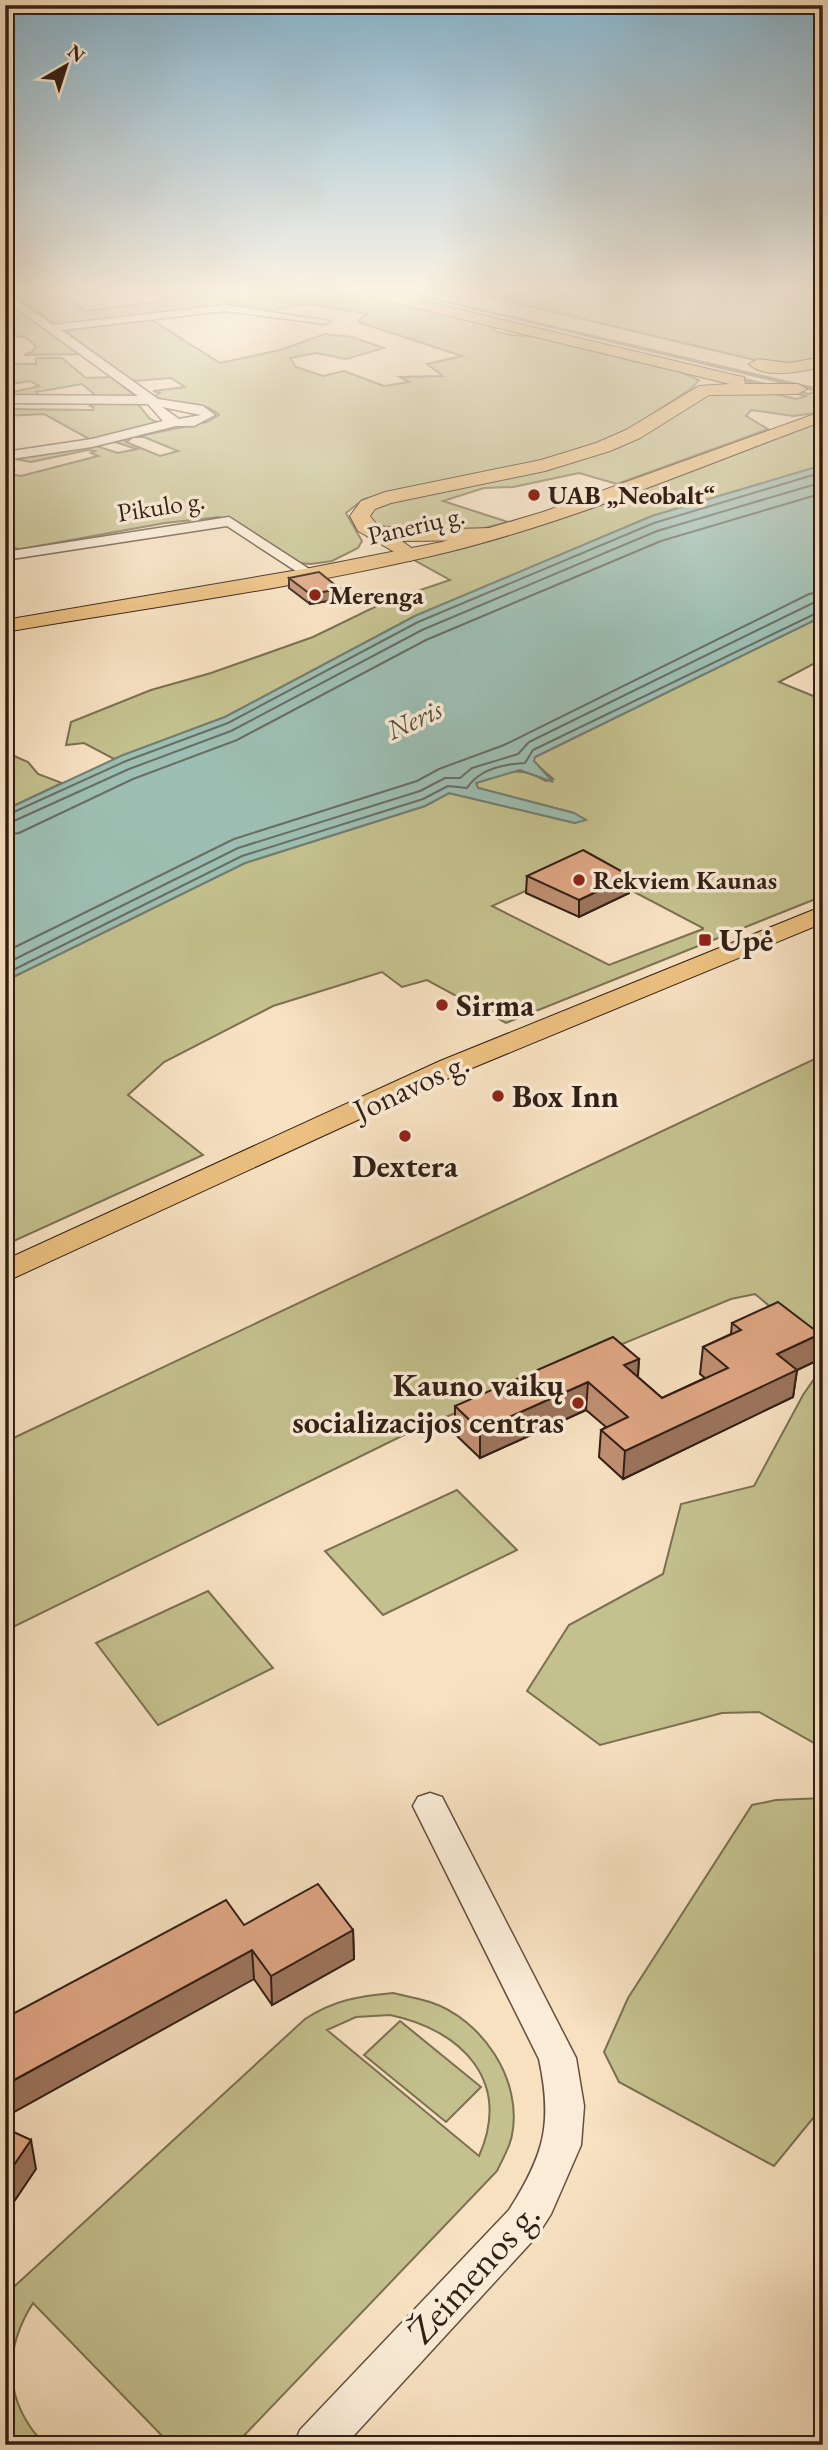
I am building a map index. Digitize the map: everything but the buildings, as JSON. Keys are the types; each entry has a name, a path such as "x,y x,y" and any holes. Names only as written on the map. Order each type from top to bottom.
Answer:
{"highway":[{"path":"410,555 369,531 360,522 360,516 372,503 587,453 626,437 686,401"},
{"path":"369,531 405,536 492,534"}],"main road":[{"name":"Panerių g.","path":"5,626 337,569 410,555 492,534 823,416"},
{"path":"337,569 364,550 369,531"},
{"name":"Jonavos g.","path":"5,1272 458,1063 823,914"}],"street":[{"path":"153,401 160,415 175,422"},
{"path":"5,457 102,441 175,422 196,422 209,415 199,409 155,401"},
{"name":"Pikulo g.","path":"5,556 229,521 310,574"},
{"name":"Žeimenos g.","path":"314,2445 523,2223 547,2187 567,2131 567,2096 557,2058 430,1806"}],"shaded area":[{"path":"672,401 617,437 531,464 364,499 346,513 362,541 358,548 332,561 299,563 239,523 219,517 165,523 21,549 5,547 5,481 9,479 5,477 5,468 14,471 10,474 21,476 98,456 91,453 95,451 88,450 31,462 15,459 93,445 118,453 137,449 112,441 129,440 126,442 160,456 178,451 144,437 135,437 207,422 219,415 206,407 170,402"},
{"path":"689,401 823,401 823,412 793,416 751,410 746,416 768,429 617,484 579,473 513,487 484,488 443,501 508,522 473,531 404,534 371,524 368,511 376,505 557,465"},
{"path":"93,403 137,403 150,419 162,424 91,440 44,414 5,416 5,409 93,410 94,407 90,406"},
{"path":"823,421 823,465 652,516 415,616 225,717 114,759 84,743 66,745 71,722 151,690 211,673 313,637 385,602 450,580 414,560 539,525"},
{"path":"823,616 823,659 779,682 823,700 823,896 506,1023 427,980 402,987 382,972 273,1006 164,1062 128,1095 203,1155 5,1245 5,981 245,863 425,806 449,793 575,823 574,813 478,788 476,783 511,772 527,773 546,781 553,779 533,761 535,757","holes":["583,865 703,928 609,965 492,906"]},
{"path":"12,755 28,762 38,774 62,783 5,810 5,772"},
{"path":"823,1055 823,1351 755,1294 731,1299 412,1431 5,1631 5,1442"},
{"path":"823,1366 823,1748 759,1712 722,1713 600,1745 527,1691 569,1625 663,1574 681,1504 754,1486 803,1395"},
{"path":"457,1490 517,1550 383,1615 325,1551"},
{"path":"208,1591 273,1668 158,1725 96,1643"},
{"path":"823,1798 823,2106 774,2166 619,2082 604,2052 628,1998 752,1805 776,1800"},
{"path":"393,1993 430,2002 449,2010 482,2037 495,2054 505,2073 514,2114 511,2140 497,2171 235,2445 171,2445 33,2303 16,2340 12,2376 21,2412 45,2445 5,2445 5,2295 305,2019 337,2003","holes":["390,2015 416,2022 459,2046 474,2063 484,2082 489,2104 488,2129 479,2156 327,2030 356,2017"]},
{"path":"400,2021 481,2087 446,2122 364,2055"}],"water":[{"name":"Neris","path":"823,465 823,616 535,757 534,761 553,782 520,770 476,783 478,788 574,813 586,820 575,823 449,793 425,806 245,863 5,981 5,810 123,755 225,717 415,616 652,516"}],"place":[{"name":"UAB „Neobalt“","path":"534,495"},
{"name":"Merenga","path":"315,595"},
{"name":"Rekviem Kaunas","path":"579,880"},
{"name":"Upė","path":"705,940"},
{"name":"Sirma","path":"442,1005"},
{"name":"Box Inn","path":"498,1096"},
{"name":"Dextera","path":"405,1136"},
{"name":"Kauno vaikų socializacijos centras","path":"578,1403"}]}
